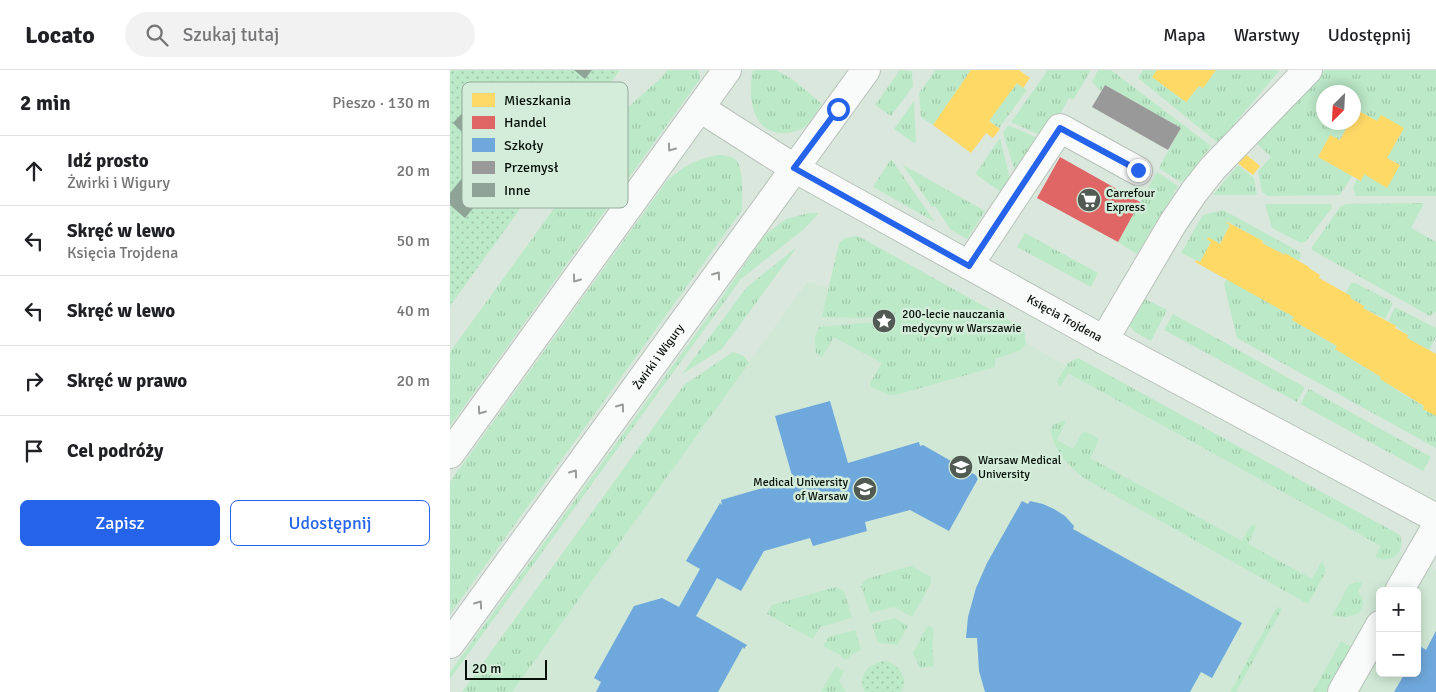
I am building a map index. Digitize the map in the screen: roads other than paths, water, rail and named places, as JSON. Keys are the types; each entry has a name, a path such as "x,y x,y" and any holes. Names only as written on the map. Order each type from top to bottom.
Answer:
{"main road":[{"path":"628,208 727,70"},
{"name":"Żwirki i Wigury","path":"450,644 866,70"},
{"path":"1104,340 1194,192 1214,168 1308,70"},
{"name":"Księcia Trojdena","path":"700,108 794,168 969,266 1436,518"},
{"path":"969,266 1060,128 1138,170"},
{"path":"450,454 628,208"},
{"path":"1401,587 1436,527"},
{"path":"1342,692 1376,632"}],"place":[{"name":"Carrefour Express","path":"1089,200"},
{"name":"200-lecie nauczania medycyny w Warszawie","path":"884,321"},
{"name":"Warsaw Medical University","path":"961,467"},
{"name":"Medical University of Warsaw","path":"865,489"}]}
